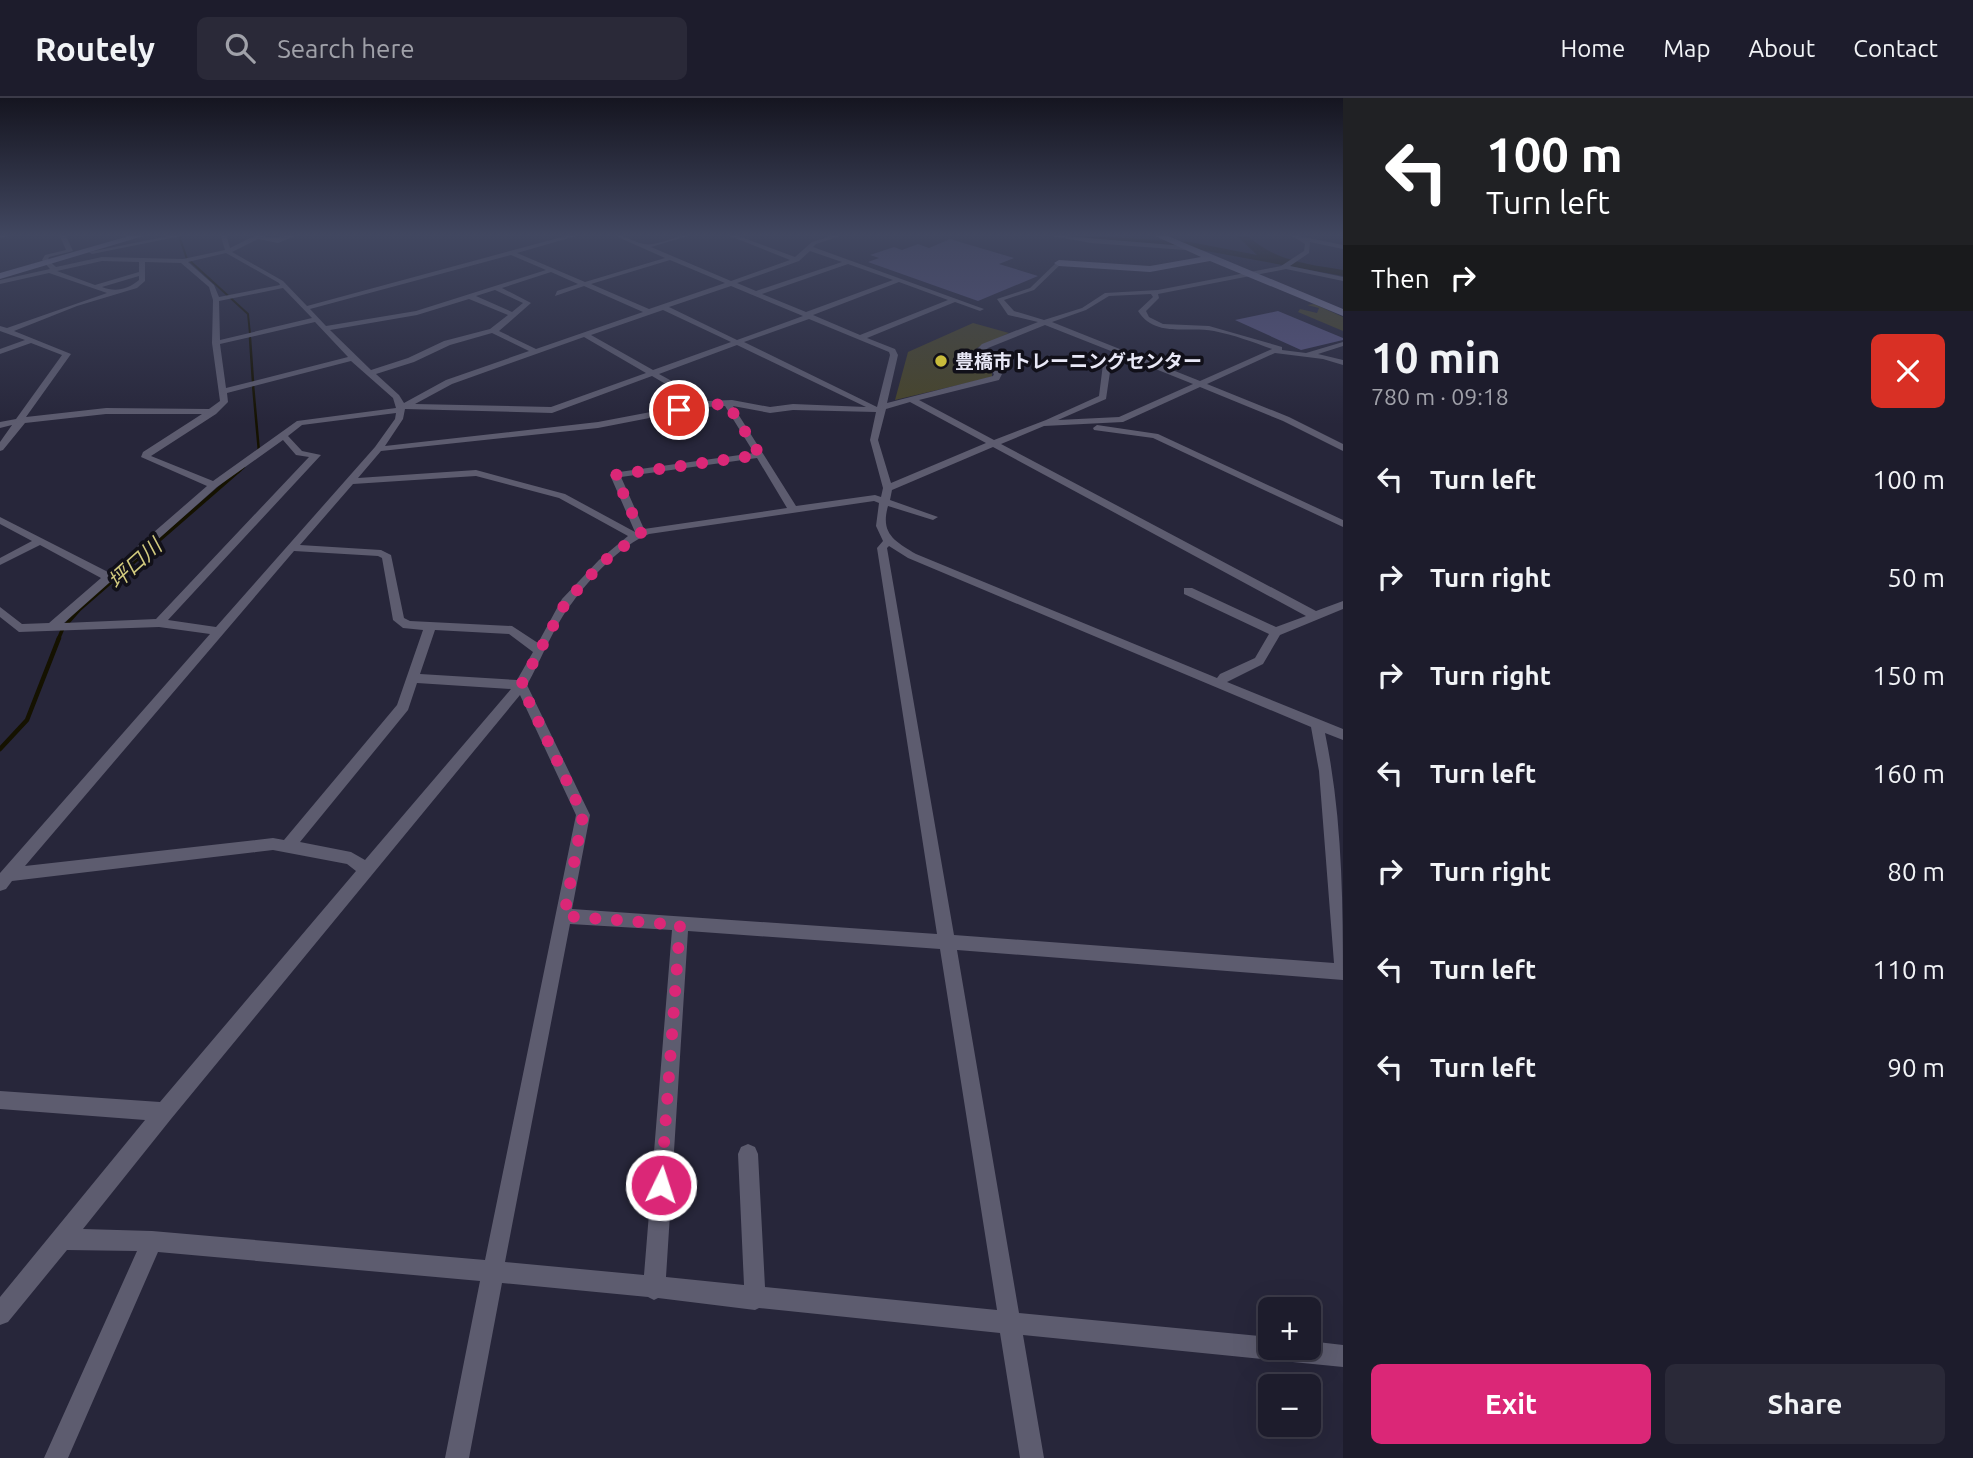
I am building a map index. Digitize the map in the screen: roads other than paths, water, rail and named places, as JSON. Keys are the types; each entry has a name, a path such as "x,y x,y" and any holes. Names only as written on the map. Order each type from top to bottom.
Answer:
{"street":[{"path":"3,330 102,297"},
{"path":"214,485 146,457 146,454 213,412 224,402 216,343 216,300 229,297"},
{"path":"4,880 396,427 402,407 397,397 353,358 295,297"},
{"path":"306,308 345,297"},
{"path":"326,328 410,315 464,297"},
{"path":"472,297 510,314"},
{"path":"371,373 411,360 447,343 499,328 510,314 528,303 516,297"},
{"path":"616,297 648,311"},
{"path":"402,407 449,382 685,297"},
{"path":"765,297 892,351 894,355 874,440 887,494 881,513 881,526 888,541 912,556 1343,735"},
{"path":"57,625 214,485 258,451 304,421 402,407 552,410 854,297"},
{"path":"947,297 980,309"},
{"path":"1005,297 1000,299 1011,313 1128,355 1286,419 1343,448"},
{"path":"378,449 598,425 706,404 727,403 770,410 793,407 881,409 996,377 998,374 981,359 979,352 985,346 1088,307 1102,297"},
{"path":"1156,297 1142,311 1149,320 1170,327 1207,328 1282,351 1343,363"},
{"path":"1306,297 1343,313"},
{"path":"859,338 954,300"},
{"path":"661,306 881,409"},
{"path":"216,343 318,319"},
{"path":"0,448 67,354 3,330"},
{"path":"493,331 534,351"},
{"path":"584,334 706,404"},
{"path":"0,352 32,341"},
{"path":"1308,355 1343,344"},
{"path":"1043,423 1120,420 1268,353 1282,351"},
{"path":"0,1314 164,1112 521,685 557,615 582,582 638,535 887,494 1103,397 1107,364 1128,355"},
{"path":"224,391 353,358"},
{"path":"912,400 1316,616"},
{"path":"727,403 793,509"},
{"path":"552,410 552,430"},
{"path":"0,425 123,411 213,412"},
{"path":"1068,423 1155,436 1343,524"},
{"path":"159,623 316,455 299,453 281,436"},
{"path":"638,535 615,475 760,455"},
{"path":"350,481 476,473 562,496 638,535"},
{"path":"887,494 933,517"},
{"path":"0,520 109,577"},
{"path":"0,562 39,541"},
{"path":"888,541 882,548 1032,1458"},
{"path":"291,548 381,553 387,557 399,620 407,625 512,631 539,650"},
{"path":"1188,591 1276,632"},
{"path":"1220,683 1224,677 1259,661 1276,632 1343,605"},
{"path":"0,611 19,628 159,623 219,631"},
{"path":"288,846 403,707 430,625"},
{"path":"414,678 521,685"},
{"path":"457,1458 583,815 521,685"},
{"path":"564,916 748,927 1343,972 1326,771 1317,724"},
{"path":"4,880 273,844 351,858 366,870"},
{"path":"653,1289 680,925"},
{"path":"0,1100 164,1112"},
{"path":"748,1154 755,1299"},
{"path":"62,1239 152,1241 493,1271 1343,1356"},
{"path":"56,1458 152,1241"}],"waterway":[{"name":"坪口川","path":"230,297 248,314 250,334"},
{"name":"坪口川","path":"250,338 253,382"},
{"name":"坪口川","path":"253,385 259,452"},
{"name":"坪口川","path":"238,472 244,467"},
{"name":"坪口川","path":"58,640 63,628 79,610 240,470"},
{"name":"坪口川","path":"0,749 27,720 59,638"}],"place":[{"name":"豊橋市トレーニングセンター","path":"941,361"}]}
